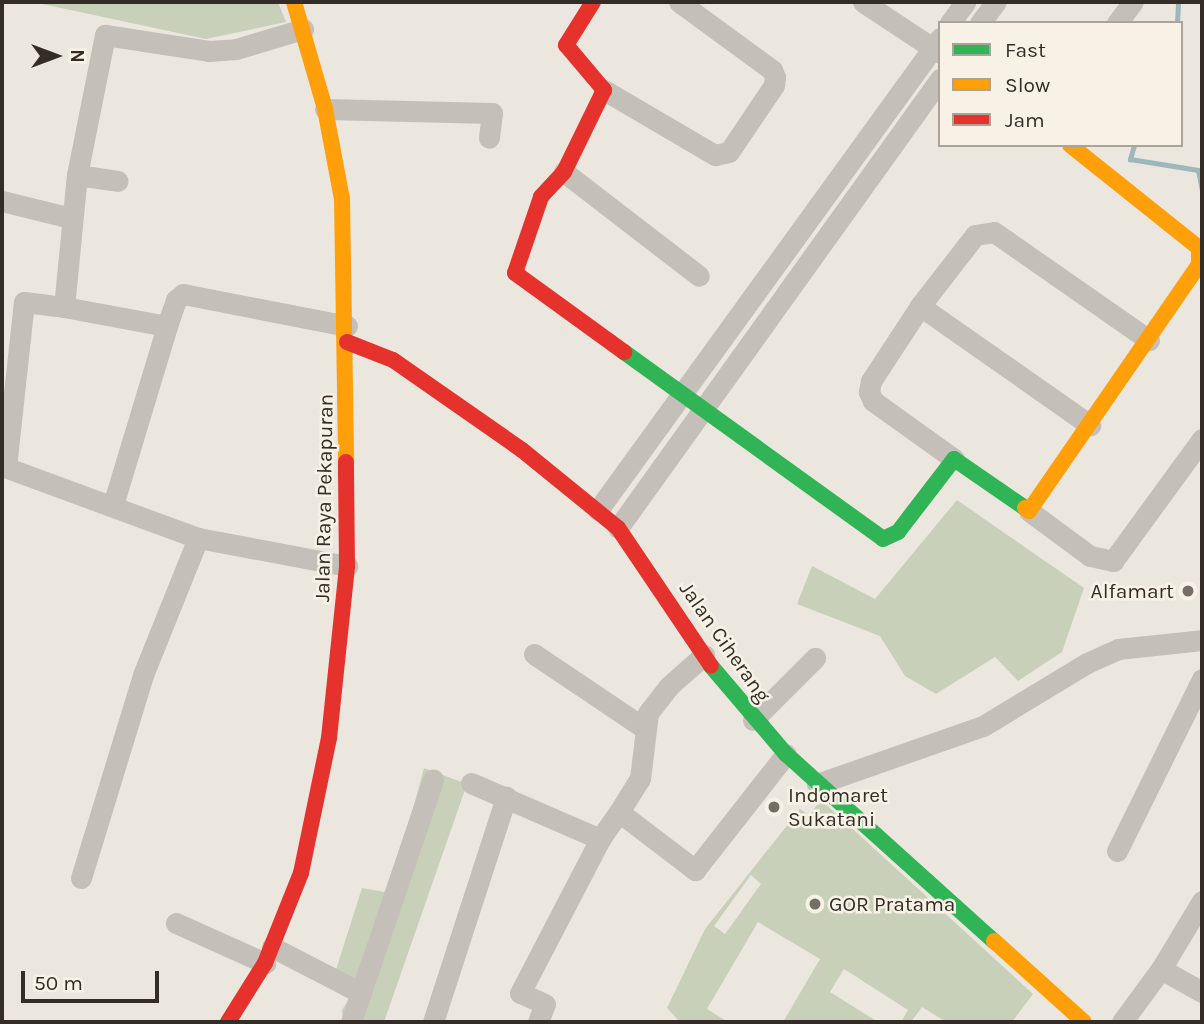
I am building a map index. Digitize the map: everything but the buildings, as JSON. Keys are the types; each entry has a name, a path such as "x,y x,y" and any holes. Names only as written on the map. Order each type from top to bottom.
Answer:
{"street":[{"name":"Jalan Raya Pekapuran","path":"228,1022 269,955 301,873 314,821 329,738 348,566 342,199 326,109 294,2"},
{"path":"593,2 566,45 604,90 715,155 729,152 774,85 775,77 772,70 679,2"},
{"path":"598,510 937,46 863,2"},
{"path":"951,21 965,2"},
{"path":"982,21 996,2"},
{"path":"1119,21 1133,2"},
{"path":"64,307 77,175 105,34 209,51 236,49 303,29"},
{"path":"618,528 700,409 938,82"},
{"path":"604,90 564,172 541,197 515,273 700,409 884,538 898,531 954,459"},
{"path":"326,109 492,113 489,138"},
{"path":"1029,511 1199,265 1199,248 1073,147"},
{"path":"564,172 699,276"},
{"path":"77,175 118,181"},
{"path":"2,201 71,218"},
{"path":"1149,340 994,232 975,235 920,306 871,382 869,392 873,401 1090,556 1113,561 1202,439"},
{"path":"113,505 176,300 194,293 346,334"},
{"path":"167,326 24,302 4,467 198,538 348,566"},
{"path":"920,306 1090,425"},
{"name":"Jalan Ciherang","path":"346,334 393,360 522,450 618,528 704,655 753,720 817,784 1078,1020"},
{"path":"81,878 143,675 198,538"},
{"path":"817,784 983,726 1087,663 1118,649 1202,640"},
{"path":"534,654 644,728"},
{"path":"541,1013 520,993 600,839 640,779 644,728 656,700 704,655"},
{"path":"753,720 815,658"},
{"path":"1117,851 1202,679"},
{"path":"619,812 695,870 786,754"},
{"path":"351,1022 433,780"},
{"path":"471,783 600,839"},
{"path":"433,1022 506,797"},
{"path":"1122,1022 1161,969 1202,901"},
{"path":"176,923 269,955 361,993"},
{"path":"1161,969 1202,992"}],"green space":[{"path":"33,2 278,2 286,22 206,39"},
{"path":"957,500 1084,588 1062,652 1018,681 995,657 936,694 905,676 880,636 797,604 812,566 875,599"},
{"path":"424,768 467,784 384,1022 343,1022 342,1010 354,991 334,976 362,888 390,893"},
{"path":"820,799 1033,994 1012,1022 946,1022 922,1007 911,1022 901,1022 908,1010 844,969 830,992 878,1022 783,1022 820,959 758,922 707,1009 728,1022 680,1022 667,1008 705,929 800,809 810,816","holes":["751,875 761,884 725,934 714,926"]}],"waterway":[{"path":"1177,21 1178,2"},
{"path":"1133,147 1130,159 1198,170 1202,191"}],"traffic: fast":[{"path":"624,352 883,539 898,532 954,459 1025,508"},
{"path":"711,666 786,754 994,941"}],"traffic: slow":[{"path":"294,2 325,109 342,199 346,462"},
{"path":"1025,508 1029,511 1199,265 1199,248 1073,147"},
{"path":"994,941 1084,1022"}],"traffic: jam":[{"path":"593,2 566,45 604,90 564,172 541,197 515,273 624,352"},
{"path":"347,342 393,360 522,450 618,528 711,666"},
{"path":"228,1022 265,963 301,873 329,738 347,566 346,462"}],"place":[{"name":"Alfamart","path":"1188,591"},
{"name":"Indomaret Sukatani","path":"774,807"},
{"name":"GOR Pratama","path":"815,904"}]}
